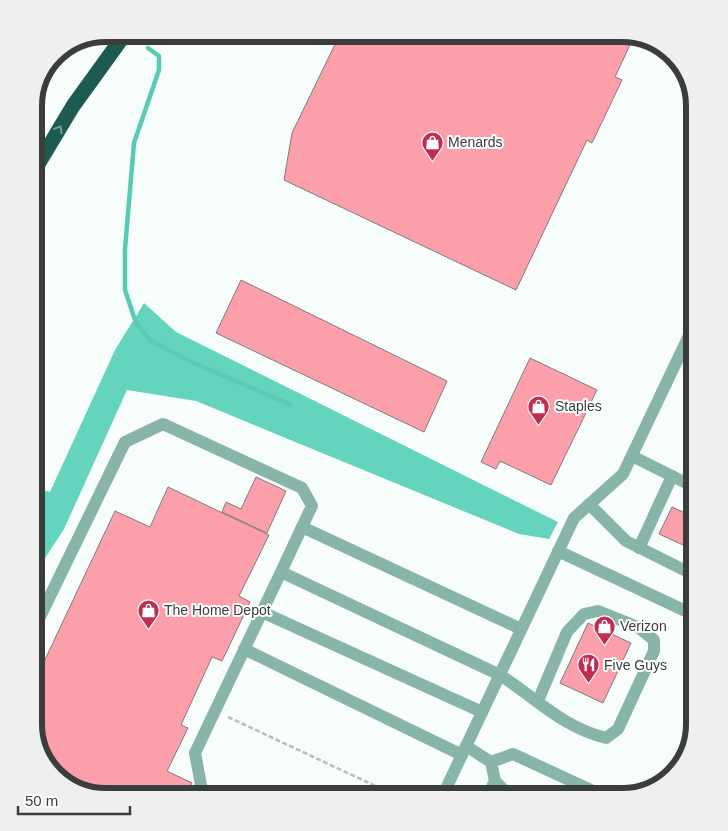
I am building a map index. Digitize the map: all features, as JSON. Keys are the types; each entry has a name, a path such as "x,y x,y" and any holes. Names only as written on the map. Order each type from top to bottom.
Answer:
{"highway":[{"path":"43,156 73,106 120,42"}],"lane":[{"path":"446,788 574,518 623,474 686,342"},
{"path":"42,612 125,442 162,424 302,488 312,506 195,753 201,785 200,788"},
{"path":"632,456 686,483"},
{"path":"639,548 672,476"},
{"path":"589,504 626,541 686,571"},
{"path":"302,527 521,629"},
{"path":"558,551 686,611"},
{"path":"281,572 500,675 538,701 556,718 585,733 606,738 618,729 654,651 654,640 638,628 598,611 584,614 567,632 538,701"},
{"path":"262,612 482,712"},
{"path":"244,649 491,762 513,754 587,788"},
{"path":"491,762 495,781 502,788"},
{"path":"492,788 495,781"}],"path":[{"path":"215,711 380,788"}],"green space":[{"path":"144,303 176,332 558,522 549,539 519,534 196,401 127,390 64,529 42,562 42,490 50,492 115,350"}],"building":[{"name":"Menards","path":"336,42 630,44 615,77 622,80 592,143 587,140 516,290 284,180 292,133"},
{"path":"241,280 447,381 424,432 216,333"},
{"name":"Staples","path":"530,358 597,390 551,485 500,461 496,469 481,462"},
{"path":"256,477 286,491 267,533 222,512 226,502 241,509"},
{"name":"The Home Depot","path":"168,487 269,535 239,596 250,602 222,661 212,657 181,725 188,728 167,771 192,783 190,788 98,788 78,782 61,770 51,756 46,745 42,724 42,666 115,511 150,527"},
{"path":"672,507 686,513 686,546 659,534"},
{"path":"588,623 631,643 603,703 560,683"}],"waterway":[{"path":"148,48 159,56 159,70 134,143 125,249 125,290 136,323 150,340 185,359 291,405"}],"place":[{"name":"Menards","path":"432,161"},
{"name":"Staples","path":"539,425"},
{"name":"The Home Depot","path":"148,629"},
{"name":"Verizon","path":"604,645"},
{"name":"Five Guys","path":"588,684"}]}
